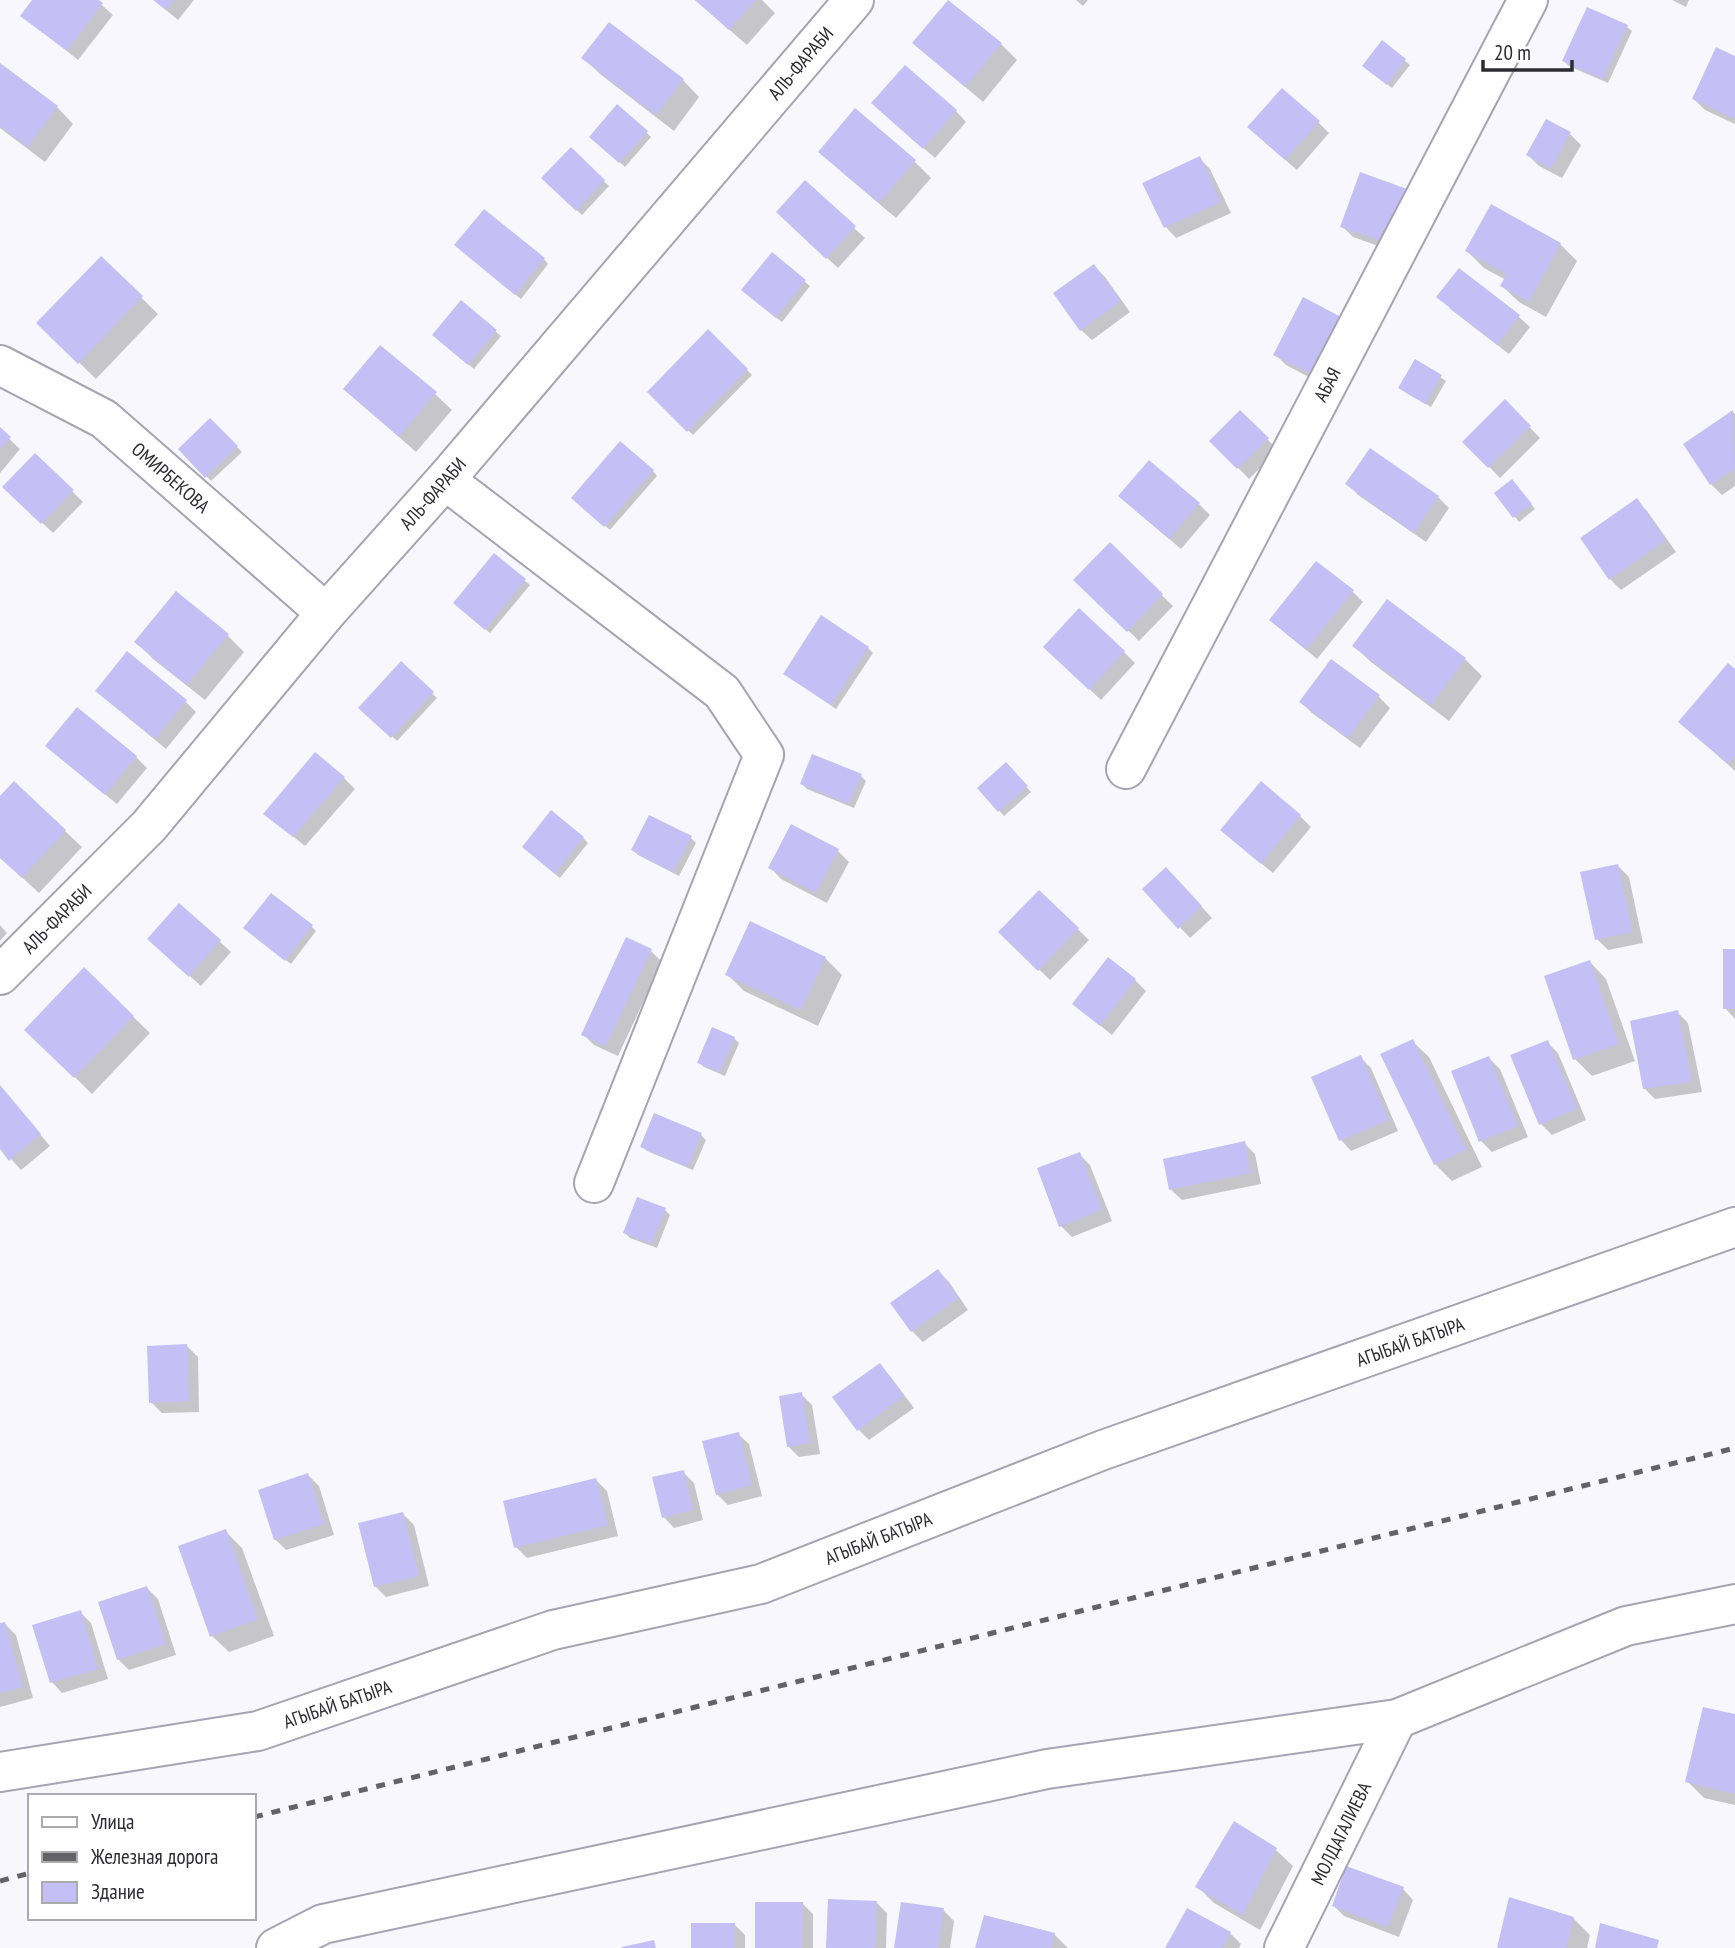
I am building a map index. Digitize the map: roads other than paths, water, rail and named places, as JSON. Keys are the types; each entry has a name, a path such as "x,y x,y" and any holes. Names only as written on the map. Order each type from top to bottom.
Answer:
{"street":[{"name":"АЛЬ-ФАРАБИ","path":"0,975 149,826 327,613 445,480 854,0"},
{"name":"АБАЯ","path":"1126,769 1528,0"},
{"name":"ОМИРБЕКОВА","path":"0,365 104,419 327,613"},
{"path":"445,480 722,692 764,755 594,1183"},
{"name":"АГЫБАЙ БАТЫРА","path":"0,1772 258,1731 553,1630 761,1584 1103,1450 1735,1227"},
{"path":"276,1948 323,1924 1047,1769 1396,1719 1626,1626 1735,1604"},
{"name":"МОЛДАГАЛИЕВА","path":"1284,1948 1396,1719"}],"railway":[{"path":"256,1817 1735,1448"},
{"path":"0,1881 28,1874"}]}
